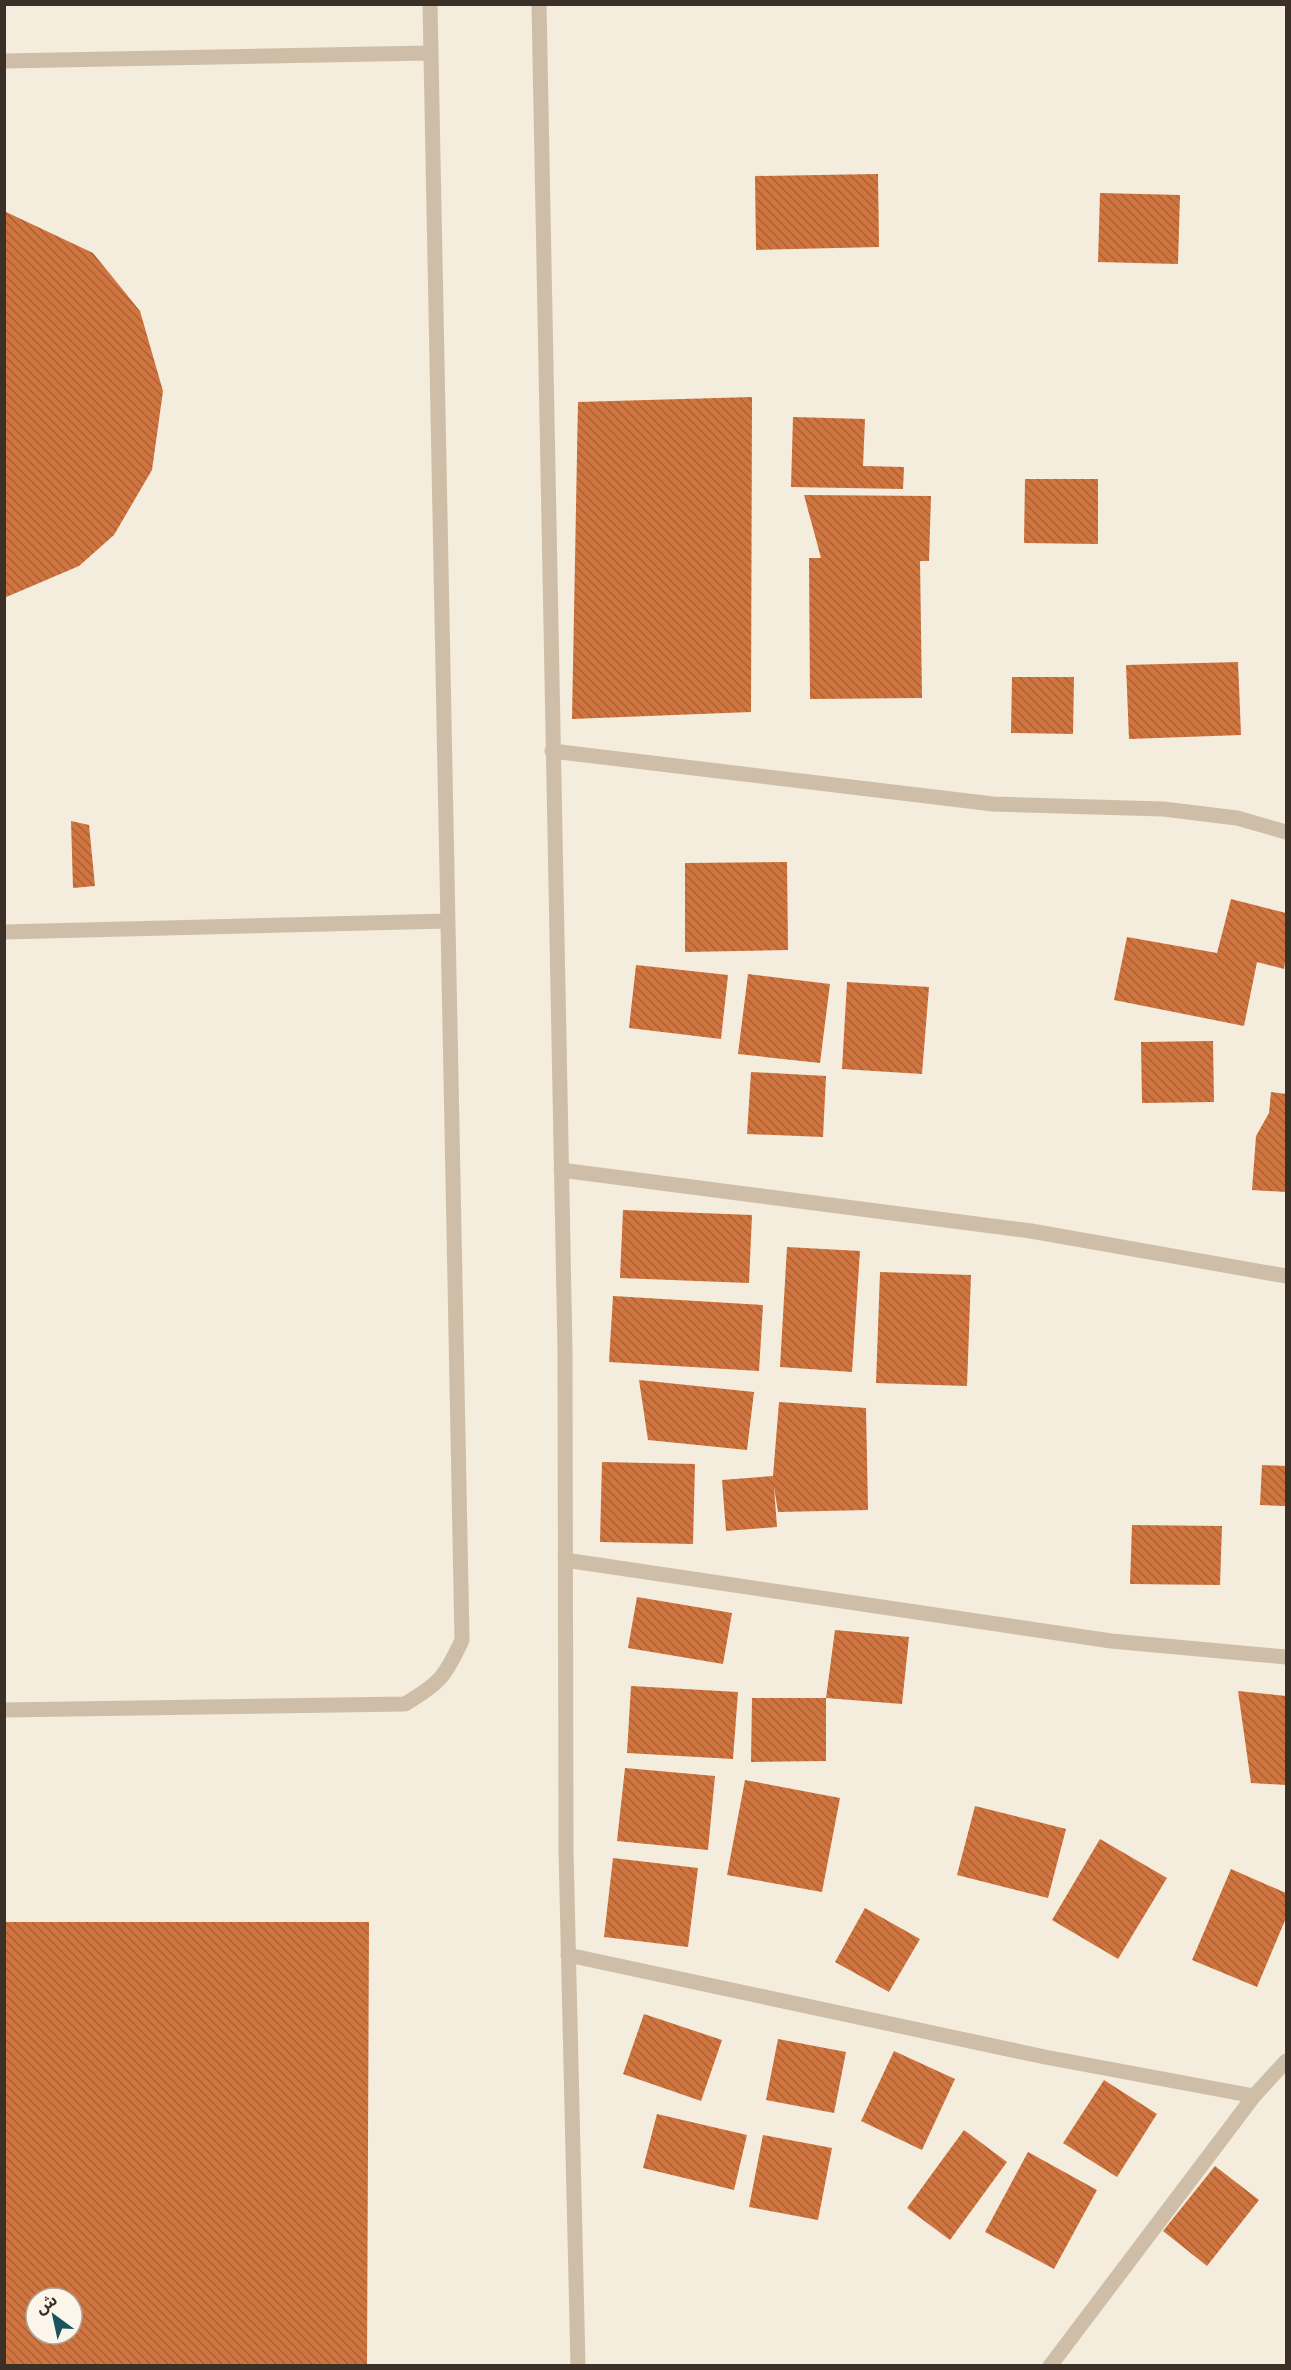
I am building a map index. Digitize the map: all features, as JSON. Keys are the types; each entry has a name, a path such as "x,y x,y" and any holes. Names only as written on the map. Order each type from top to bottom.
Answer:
{"street":[{"path":"4,1710 405,1704 441,1680 452,1663 462,1640 430,4"},
{"path":"539,4 565,1351 566,1850 578,2366"},
{"path":"4,61 430,53"},
{"path":"552,751 993,804 1163,809 1238,818 1287,832"},
{"path":"4,932 448,921"},
{"path":"561,1170 1031,1231 1287,1276"},
{"path":"565,1560 1111,1641 1287,1657"},
{"path":"568,1955 1045,2057 1254,2096"},
{"path":"1050,2366 1254,2096 1287,2061"}],"building":[{"path":"878,174 879,247 756,250 755,176"},
{"path":"1100,193 1180,195 1178,264 1098,262"},
{"path":"4,211 93,253 140,311 163,391 152,470 114,535 79,566 4,598"},
{"path":"752,397 751,712 572,719 578,402"},
{"path":"793,417 865,419 863,466 904,467 903,489 791,487"},
{"path":"1025,479 1098,479 1098,544 1024,543"},
{"path":"804,495 931,496 929,561 920,561 922,698 810,699 809,558 821,558"},
{"path":"1238,662 1241,735 1129,739 1126,665"},
{"path":"1012,677 1074,677 1073,734 1011,733"},
{"path":"71,821 89,825 95,886 73,888"},
{"path":"787,862 788,950 685,952 685,863"},
{"path":"1231,899 1286,913 1284,969 1257,962 1244,1026 1114,1000 1127,937 1217,953"},
{"path":"636,965 728,975 721,1039 629,1028"},
{"path":"748,974 830,984 820,1063 738,1054"},
{"path":"847,982 929,987 922,1074 842,1069"},
{"path":"1213,1041 1214,1102 1142,1103 1141,1042"},
{"path":"751,1072 826,1076 823,1137 747,1134"},
{"path":"1271,1092 1286,1094 1286,1192 1252,1190 1256,1136 1269,1113"},
{"path":"623,1210 752,1215 749,1283 620,1278"},
{"path":"787,1247 860,1251 852,1372 780,1367"},
{"path":"880,1272 971,1275 967,1386 876,1383"},
{"path":"613,1296 763,1305 759,1371 609,1362"},
{"path":"639,1380 754,1392 747,1450 648,1440"},
{"path":"779,1402 866,1408 868,1510 778,1512 774,1487 777,1527 726,1531 722,1480 773,1476"},
{"path":"602,1462 695,1464 693,1544 600,1542"},
{"path":"1262,1465 1286,1466 1286,1506 1260,1505"},
{"path":"1132,1525 1222,1526 1220,1585 1130,1584"},
{"path":"637,1597 732,1613 723,1664 628,1648"},
{"path":"835,1630 909,1637 902,1704 826,1698"},
{"path":"631,1686 738,1692 733,1759 627,1753"},
{"path":"1238,1691 1286,1696 1286,1785 1251,1783"},
{"path":"752,1698 826,1698 826,1761 751,1762"},
{"path":"625,1768 715,1776 708,1850 617,1841"},
{"path":"745,1780 840,1798 822,1892 727,1875"},
{"path":"975,1806 1066,1829 1048,1898 957,1875"},
{"path":"1100,1839 1167,1878 1118,1959 1052,1920"},
{"path":"613,1858 698,1868 688,1947 604,1937"},
{"path":"1231,1869 1286,1893 1286,1918 1257,1987 1192,1960"},
{"path":"865,1908 920,1939 889,1992 835,1962"},
{"path":"4,1922 369,1922 367,2366 4,2366"},
{"path":"644,2014 722,2040 701,2101 623,2074"},
{"path":"778,2039 846,2052 834,2113 766,2100"},
{"path":"894,2051 955,2079 922,2150 861,2121"},
{"path":"1104,2080 1157,2114 1117,2177 1063,2143"},
{"path":"657,2114 747,2135 734,2190 643,2168"},
{"path":"964,2130 1007,2162 950,2240 907,2208"},
{"path":"763,2135 832,2148 818,2220 749,2207"},
{"path":"1028,2152 1097,2190 1054,2269 985,2232"},
{"path":"1215,2166 1259,2200 1207,2266 1163,2231"}]}
